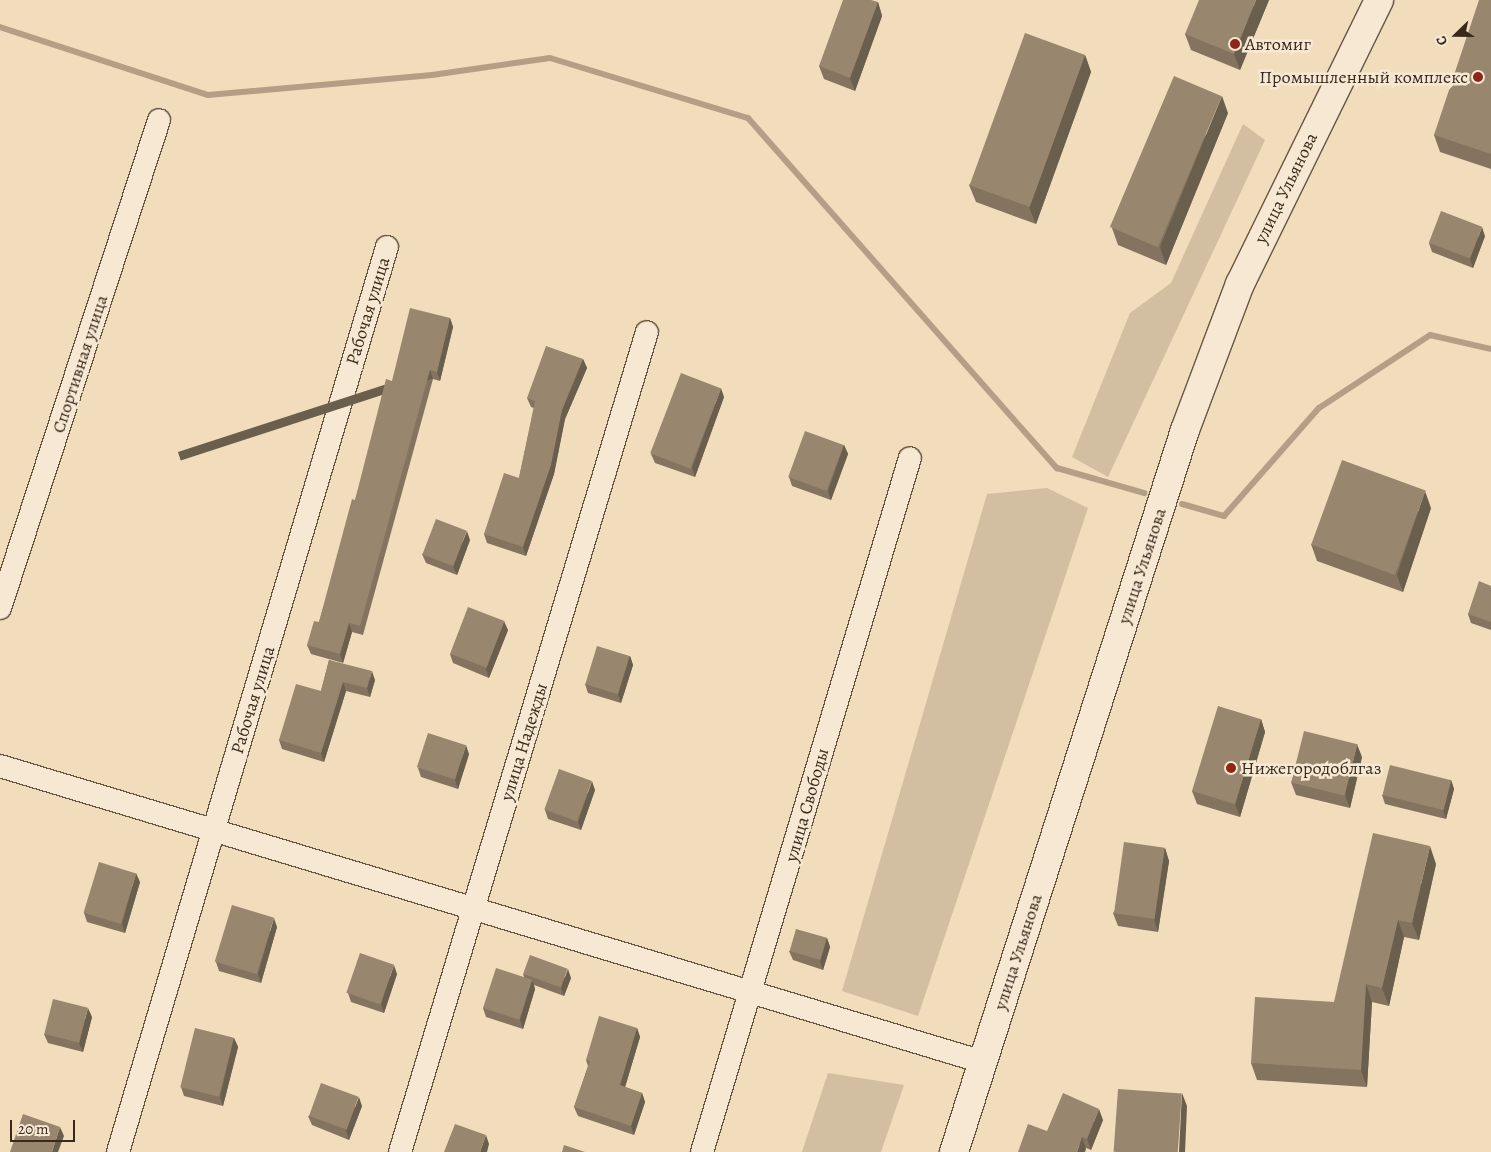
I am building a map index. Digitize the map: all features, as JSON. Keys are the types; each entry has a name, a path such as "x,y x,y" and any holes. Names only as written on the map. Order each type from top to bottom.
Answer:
{"main road":[{"name":"улица Ульянова","path":"954,1152 1185,430 1240,284 1379,0"}],"street":[{"name":"Спортивная улица","path":"0,608 159,120"},
{"name":"Рабочая улица","path":"118,1152 387,247"},
{"name":"улица Надежды","path":"400,1152 647,332"},
{"name":"улица Свободы","path":"702,1152 752,992 910,458"},
{"path":"0,766 983,1062"}],"shaded area":[{"path":"1243,124 1265,140 1108,477 1072,457 1130,313 1171,283"},
{"path":"1047,488 1088,508 918,1016 842,991 987,494"},
{"path":"828,1073 904,1085 881,1152 802,1152"}],"building":[{"path":"843,0 871,0 878,2 850,78 819,66"},
{"path":"1199,0 1256,0 1234,54 1185,34"},
{"name":"Промышленный комплекс","path":"1479,0 1491,0 1491,154 1434,135"},
{"path":"1025,33 1085,55 1030,207 970,185"},
{"path":"1174,76 1222,96 1158,247 1110,227"},
{"path":"1441,211 1482,227 1470,259 1429,243"},
{"path":"410,308 450,318 437,372 430,370 360,626 349,623 340,654 307,645 314,621 319,622 352,499 355,500 386,379 392,381"},
{"path":"546,346 583,359 562,410 551,465 523,547 484,534 504,473 519,478 535,401 527,398"},
{"path":"681,373 721,388 690,469 650,453"},
{"path":"805,431 844,445 827,491 788,477"},
{"path":"1342,460 1426,490 1395,575 1311,545"},
{"path":"436,519 467,531 453,566 422,554"},
{"path":"1479,581 1491,586 1491,622 1468,614"},
{"path":"468,607 504,621 486,668 450,654"},
{"path":"597,646 630,656 618,694 585,684"},
{"path":"329,660 372,671 367,688 343,682 321,753 279,740 296,684 321,691"},
{"name":"Нижегородоблгаз","path":"1218,706 1261,719 1235,804 1192,791"},
{"path":"1304,731 1357,744 1345,796 1291,782"},
{"path":"428,733 466,745 455,780 417,767"},
{"path":"1390,765 1451,780 1444,810 1383,795"},
{"path":"559,769 592,781 577,821 544,809"},
{"path":"1373,833 1430,846 1412,923 1398,920 1382,988 1366,984 1361,1070 1251,1063 1255,997 1334,1002"},
{"path":"1124,842 1165,848 1155,919 1114,913"},
{"path":"99,862 136,873 121,924 84,913"},
{"path":"232,905 274,918 257,974 215,961"},
{"path":"796,929 827,938 820,960 790,951"},
{"path":"360,953 394,965 380,1004 346,993"},
{"path":"530,955 568,969 561,987 523,974"},
{"path":"496,968 532,980 519,1020 483,1008"},
{"path":"53,999 88,1008 79,1043 44,1034"},
{"path":"599,1016 637,1028 620,1085 642,1093 631,1126 574,1107 590,1061 586,1060"},
{"path":"195,1028 234,1038 219,1097 180,1087"},
{"path":"321,1083 359,1097 347,1130 309,1116"},
{"path":"1118,1089 1182,1093 1178,1152 1114,1152"},
{"path":"1063,1093 1099,1109 1087,1139 1082,1137 1077,1152 1018,1152 1028,1124 1047,1131"},
{"path":"23,1114 60,1127 52,1152 10,1152"},
{"path":"455,1124 486,1135 480,1152 444,1152"},
{"path":"564,1145 585,1152 562,1152"}],"waterway":[{"path":"0,27 208,95 432,75 550,58 748,118 1057,468 1144,493"},
{"path":"1182,504 1224,516 1319,408 1430,335 1491,349"}],"place":[{"name":"Автомиг","path":"1235,44"},
{"name":"Промышленный комплекс","path":"1478,77"},
{"name":"Нижегородоблгаз","path":"1231,768"}]}
